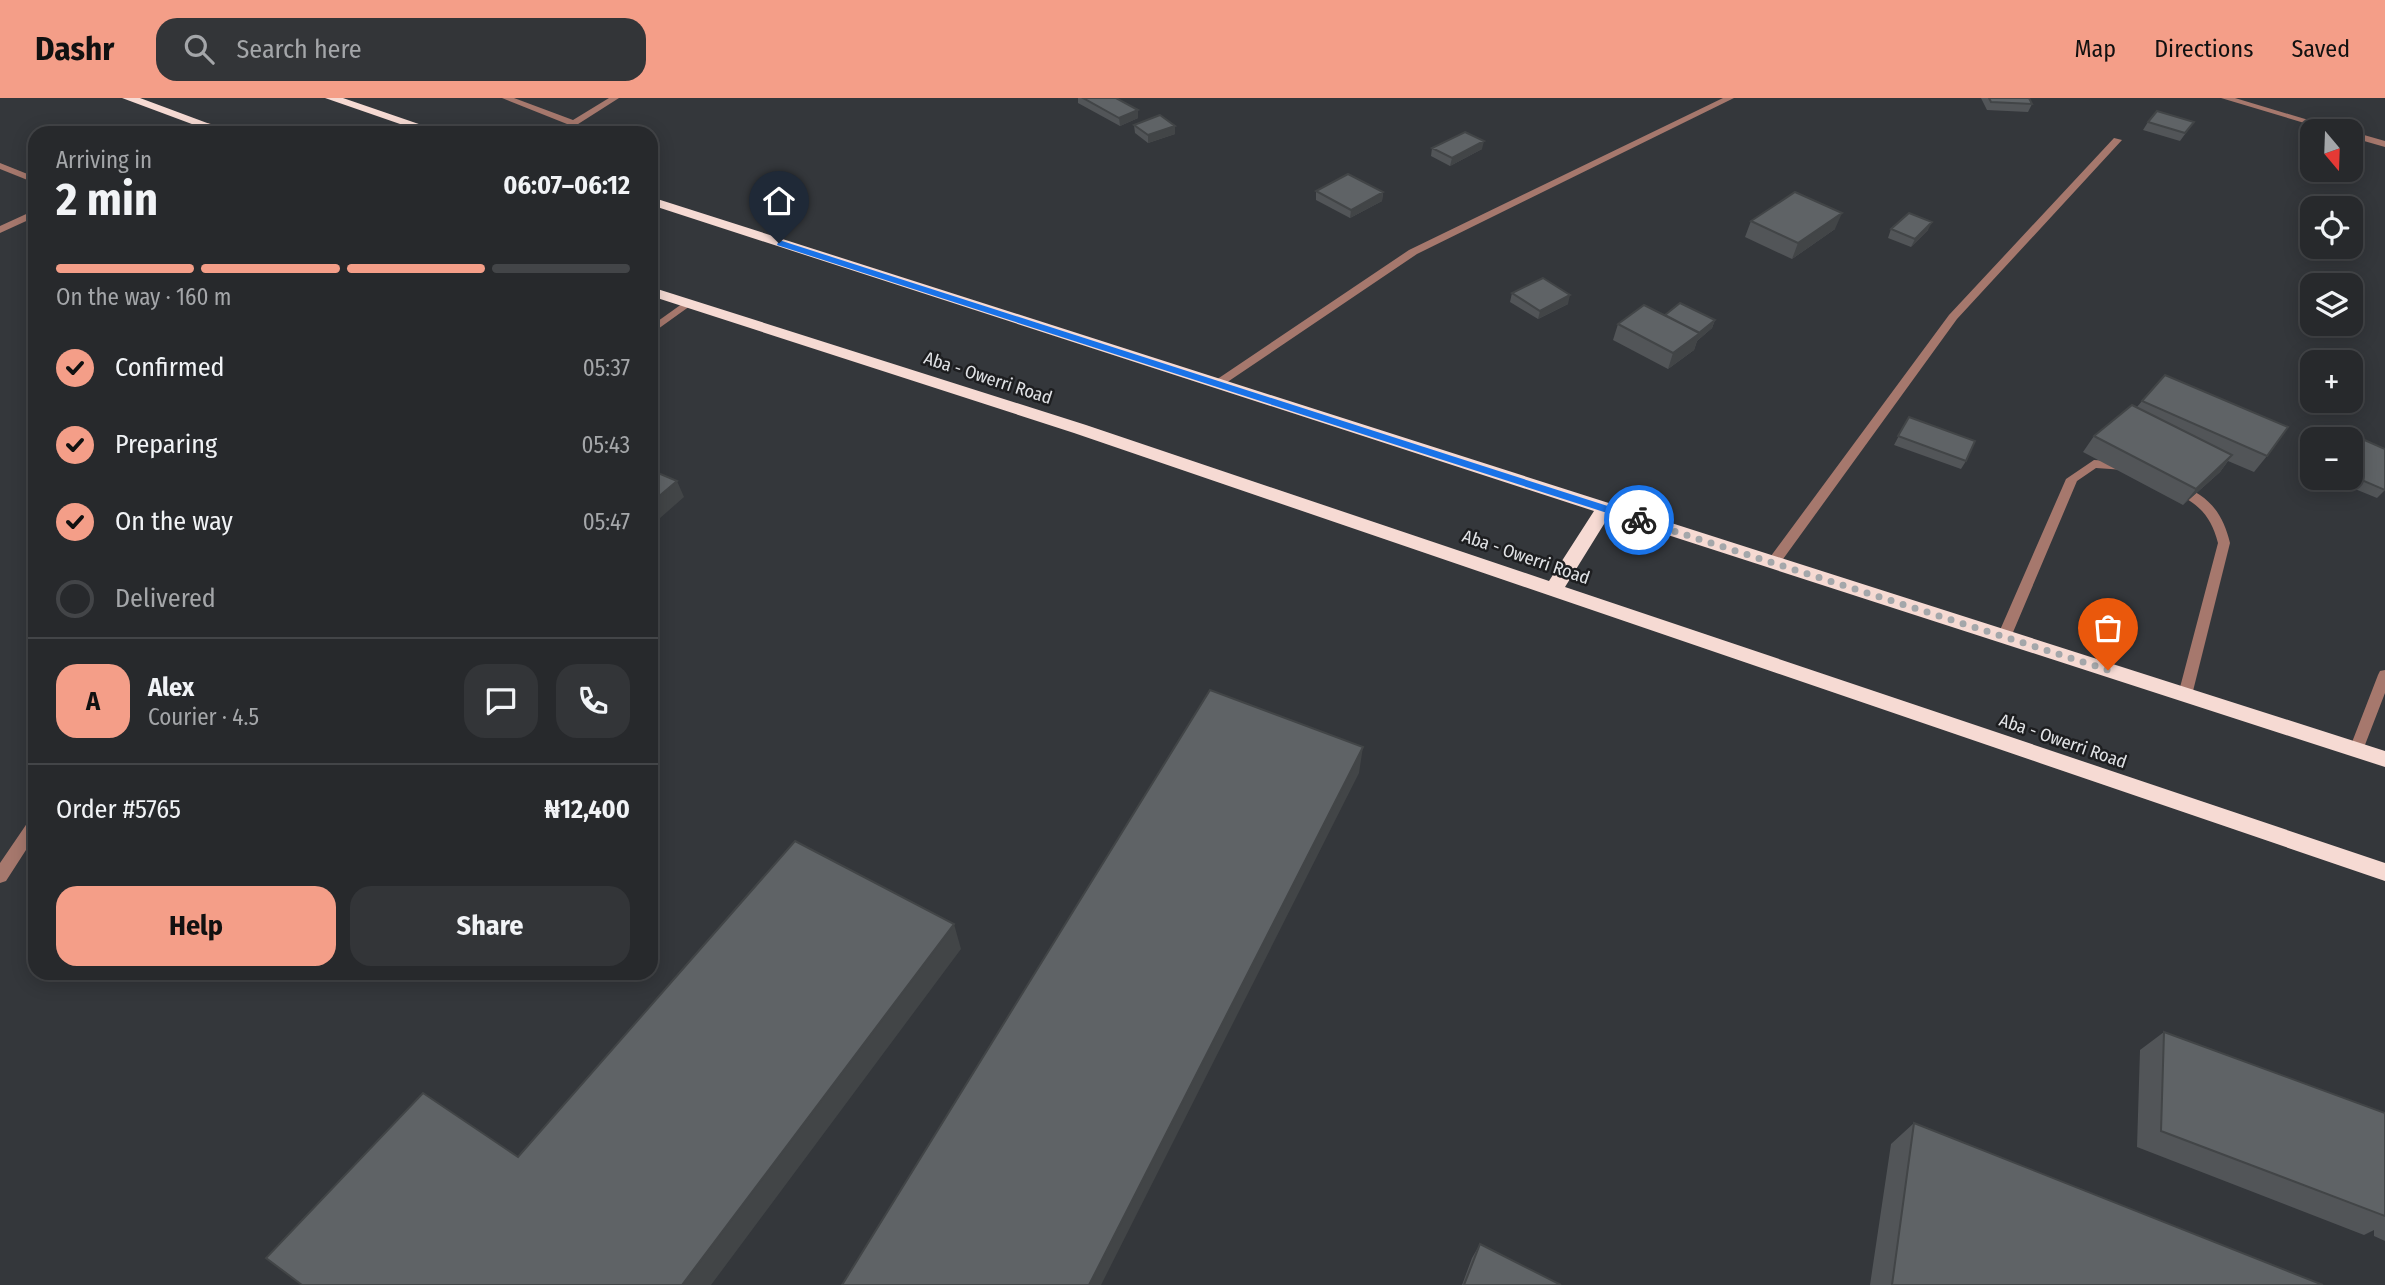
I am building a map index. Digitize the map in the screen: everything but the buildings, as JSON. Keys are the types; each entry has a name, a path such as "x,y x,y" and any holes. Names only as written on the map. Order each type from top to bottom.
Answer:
{"highway":[{"path":"128,98 208,126"},
{"path":"331,98 417,126"},
{"path":"658,203 2385,759"},
{"name":"Aba - Owerri Road","path":"658,294 1080,429 2385,872"},
{"path":"1554,589 1604,509"}],"lane":[{"path":"506,98 574,123"},
{"path":"569,126 615,98"},
{"path":"1216,384 1413,251 1730,98"},
{"path":"2225,98 2300,120"},
{"path":"2363,138 2385,144"},
{"path":"1773,563 1953,317 2117,140"},
{"path":"0,166 28,177"},
{"path":"0,230 28,216"},
{"path":"658,326 687,304"},
{"path":"2004,637 2072,479 2094,464 2121,464 2134,470"},
{"path":"2159,481 2197,497 2219,518 2224,543 2185,695"},
{"path":"2356,750 2385,675"},
{"path":"0,876 28,834"}],"way so far":[{"path":"1639,520 2108,670"}],"route":[{"path":"779,243 1639,520"}]}
